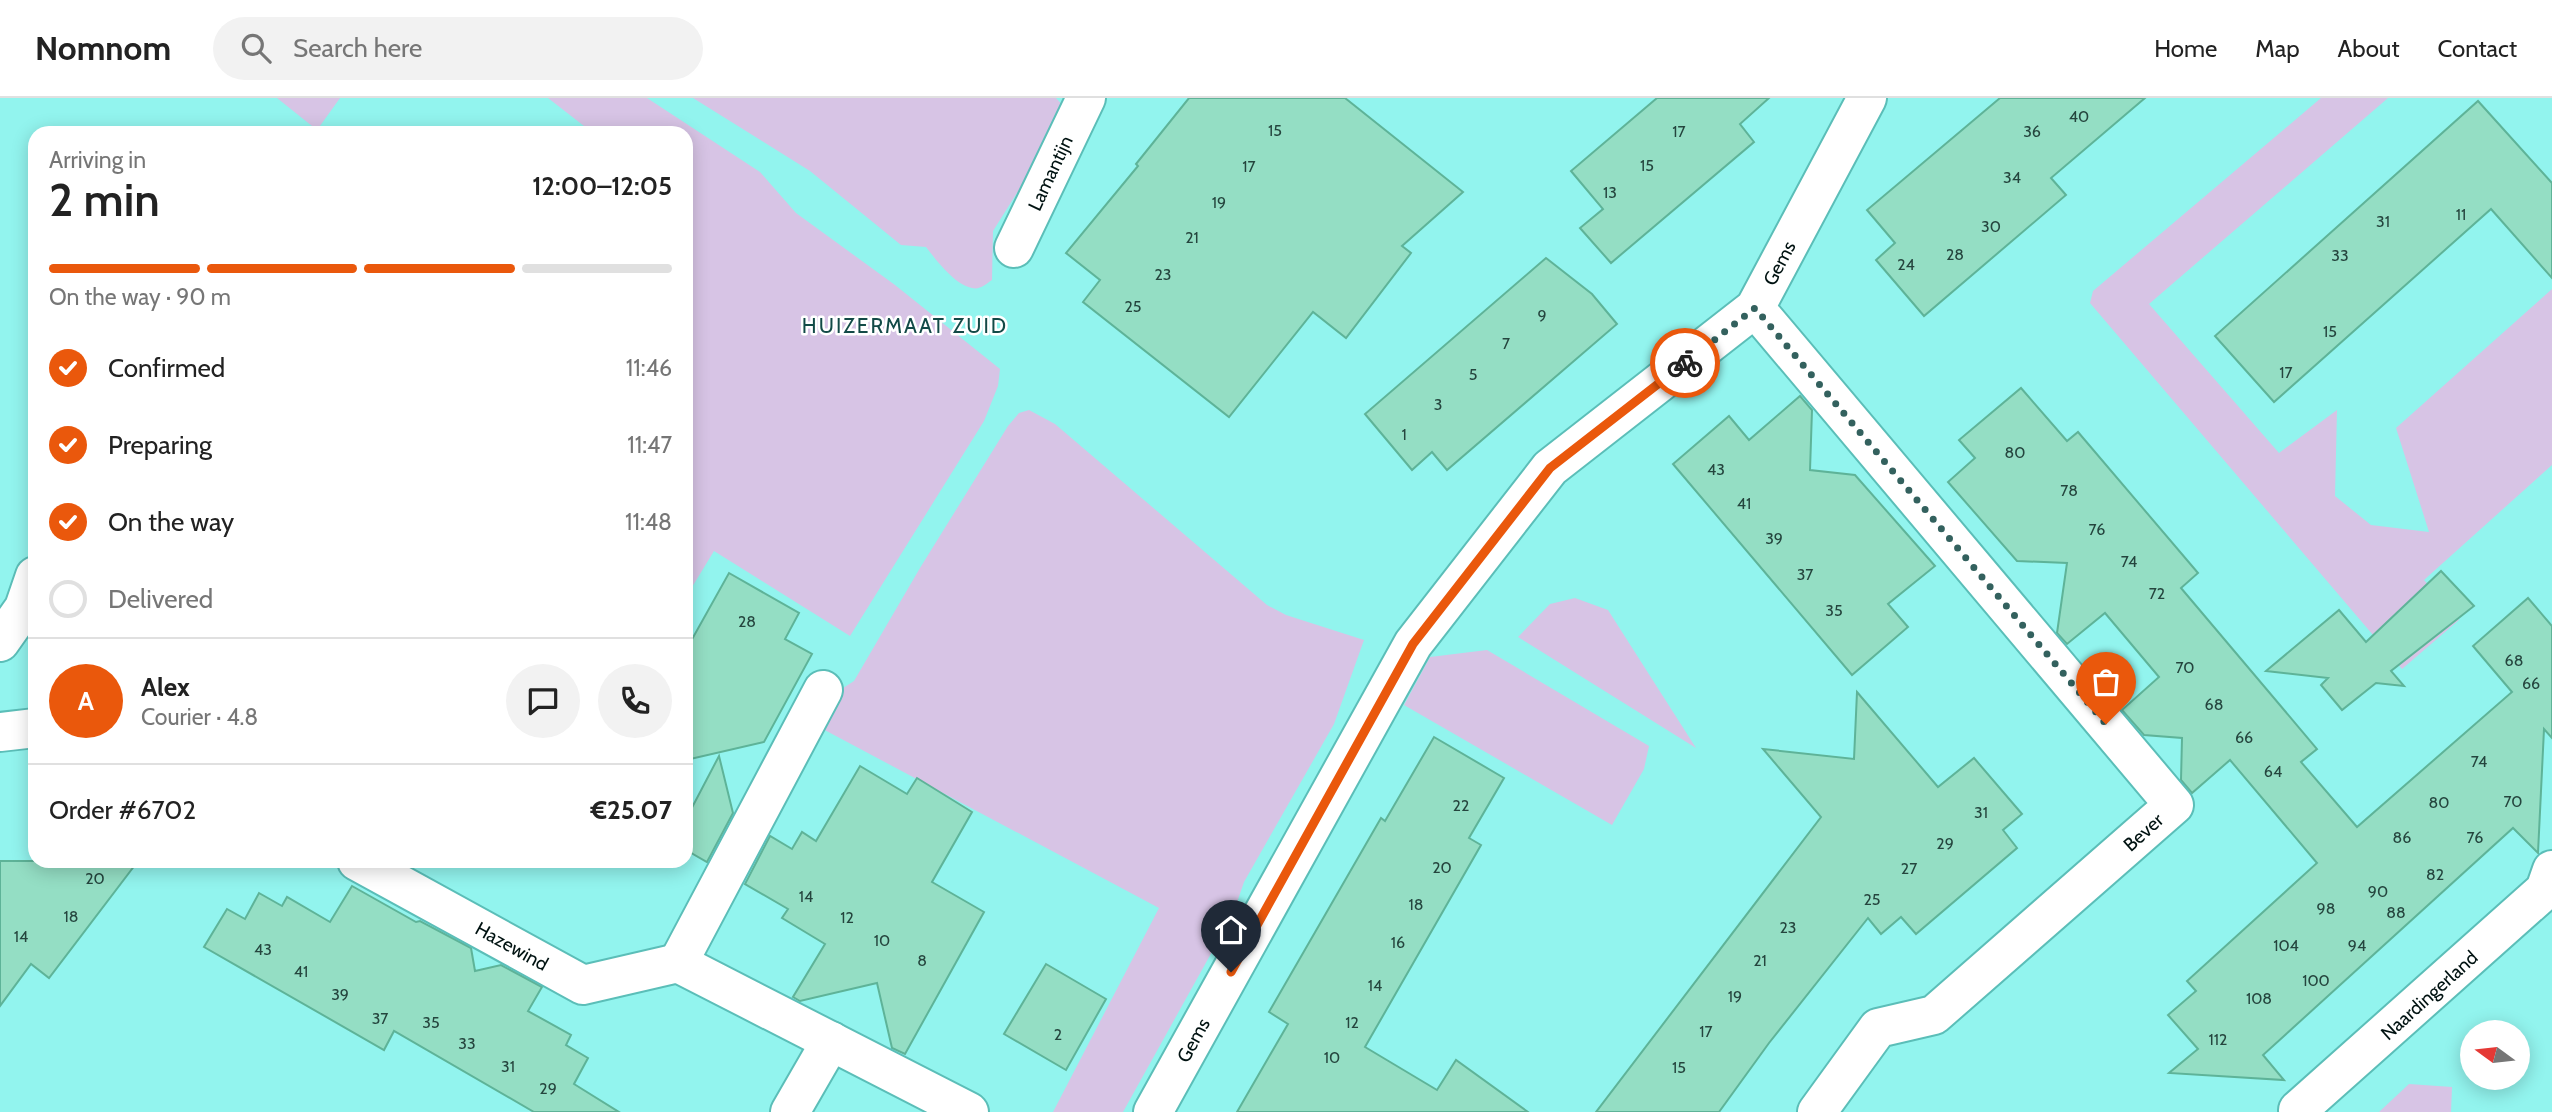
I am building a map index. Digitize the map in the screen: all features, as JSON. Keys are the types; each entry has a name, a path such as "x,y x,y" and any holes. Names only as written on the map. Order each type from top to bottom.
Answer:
{"street":[{"name":"Lamantijn","path":"1014,248 1086,98"},
{"name":"Gems","path":"1153,1112 1413,644 1550,468 1755,308 1867,98"},
{"name":"Bever","path":"1755,308 2174,805 1934,1015 1878,1028 1818,1112"},
{"path":"0,642 28,605"},
{"path":"823,690 678,963 969,1112"},
{"path":"0,732 28,729"},
{"name":"Hazewind","path":"369,868 583,985 678,963"},
{"name":"Naardingerland","path":"2300,1112 2298,1110 2544,890 2552,870"},
{"path":"790,1112 831,1041"}],"shaded area":[{"path":"277,98 340,98 320,126 312,126"},
{"path":"548,98 647,98 690,126 584,126"},
{"path":"693,98 1056,98 1066,109 1044,150 993,231 992,280 975,288 966,286 953,277 926,247 901,245 810,171"},
{"path":"2321,98 2388,98 2149,304 2279,453 2337,410 2335,496 2371,525 2429,532 2396,428 2552,289 2552,465 2424,580 2459,620 2402,669 2090,303 2093,291"},
{"path":"693,128 760,172 796,213 895,285 1000,369 998,386 984,421 850,636 714,551 693,586"},
{"path":"1029,410 1055,424 1267,605 1286,615 1364,640 1334,724 1244,882 1233,914 1123,1112 1053,1112 1159,908 819,727 837,692 854,681 1008,426 1019,413"},
{"path":"1575,598 1608,610 1696,748 1518,637 1550,604"},
{"path":"1487,650 1649,746 1644,769 1612,825 1404,705 1430,657"},
{"path":"2409,1084 2452,1087 2451,1112 2379,1112"}],"building":[{"path":"1189,98 1345,98 1463,192 1402,246 1411,253 1346,338 1313,312 1229,417 1083,302 1100,280 1066,253 1138,166 1136,164"},
{"path":"1657,98 1769,98 1740,124 1754,142 1611,263 1580,228 1603,209 1571,171"},
{"path":"2000,98 2145,98 2051,178 2066,195 1924,316 1876,260 1895,243 1867,210"},
{"path":"2478,101 2552,183 2552,278 2491,209 2274,402 2215,336"},
{"path":"1546,258 1592,294 1617,324 1447,470 1432,452 1412,470 1365,414"},
{"path":"2021,388 2067,441 2078,432 2198,573 2181,588 2317,749 2301,762 2357,827 2512,692 2473,646 2528,598 2552,626 2552,738 2544,729 2538,853 2513,828 2263,1055 2284,1080 2169,1073 2198,1049 2168,1015 2196,991 2187,981 2317,863 2230,760 2192,793 2181,780 2182,738 2144,735 2122,710 2159,677 2105,613 2067,644 2057,633 2067,563 2017,561 1948,482 1975,458 1959,440"},
{"path":"1800,396 1812,410 1810,470 1855,475 1935,566 1888,604 1908,627 1852,675 1673,464 1729,416 1749,440"},
{"path":"2441,571 2474,606 2391,671 2404,686 2376,683 2342,710 2321,685 2328,678 2266,671 2339,610 2366,642"},
{"path":"729,573 799,613 785,639 812,654 764,742 693,758 693,637"},
{"path":"1857,692 1938,787 1974,758 2022,814 2003,830 2017,848 1916,934 1901,917 1881,934 1868,918 1769,1043 1719,1112 1596,1112 1821,817 1763,749 1854,759"},
{"path":"1434,737 1504,778 1469,838 1481,845 1365,1047 1437,1090 1456,1060 1528,1112 1237,1112 1288,1024 1269,1012 1381,818 1385,821"},
{"path":"719,756 733,813 707,862 693,854 693,806"},
{"path":"860,766 907,794 917,778 972,812 932,882 984,912 905,1054 892,1048 877,983 800,1001 793,997 825,944 782,918 788,909 745,884 770,836 792,849 802,832 816,841"},
{"path":"0,861 28,861 28,868 133,868 49,978 31,964 0,1006"},
{"path":"352,886 416,922 420,921 471,948 475,971 501,965 542,987 528,1011 571,1035 566,1045 588,1058 574,1084 619,1112 534,1112 394,1031 384,1050 204,947 227,909 245,919 259,893 282,906 287,897 330,922"},
{"path":"1046,964 1106,999 1066,1070 1004,1034"}],"way so far":[{"path":"1685,363 1755,308 2106,724"}],"district":[{"name":"HUIZERMAAT ZUID","path":"905,326"}],"route":[{"path":"1231,972 1413,644 1550,468 1685,363"}]}
